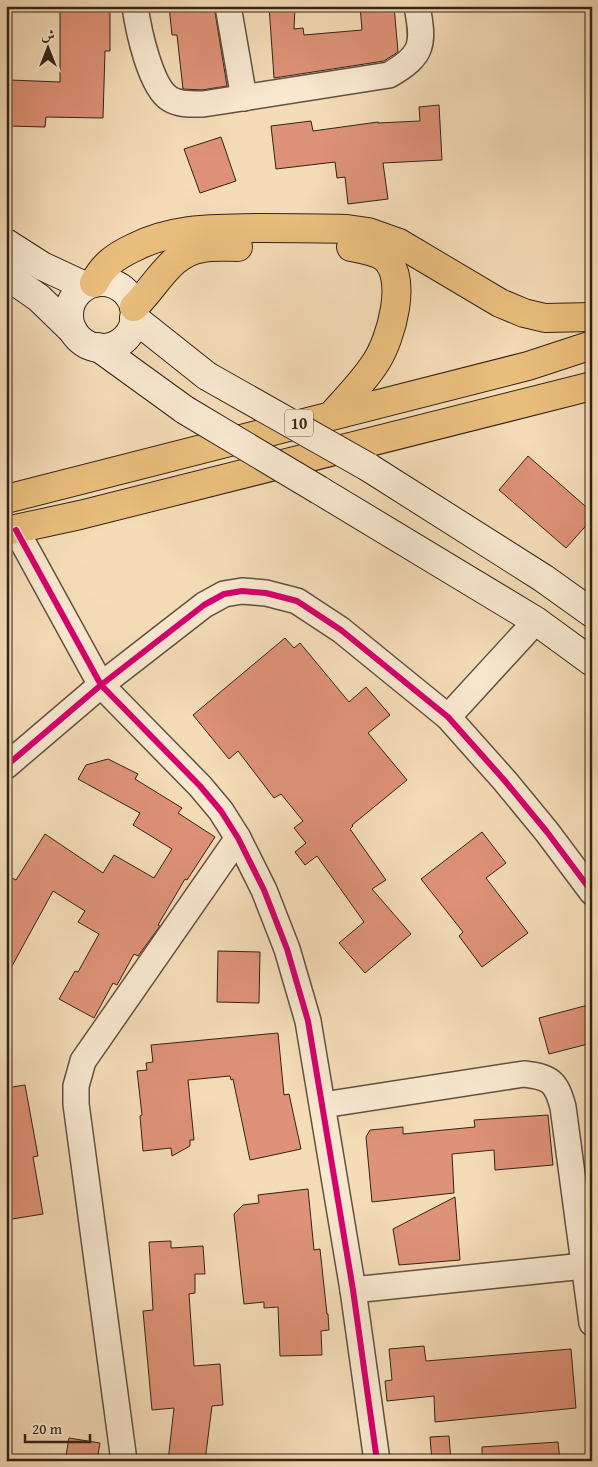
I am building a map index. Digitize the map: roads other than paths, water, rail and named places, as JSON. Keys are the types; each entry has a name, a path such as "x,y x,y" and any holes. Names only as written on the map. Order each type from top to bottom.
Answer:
{"highway":[{"path":"90,284 106,265 118,255 144,242 170,233 202,229 347,229 368,232 399,243 500,303 524,313 545,318 592,317"},
{"path":"134,313 166,270 177,259 190,251 202,248 342,246 364,250 383,257 391,266 396,277 396,303 390,331 377,360 364,379 332,415"},
{"name":"10","path":"6,499 528,366 592,345"},
{"name":"10","path":"11,530 128,503 592,386"}],"street":[{"path":"135,6 148,63 158,86 168,98 182,104 204,104 389,75 408,64 418,50 422,33 417,6"},
{"path":"228,6 244,98"},
{"path":"6,243 42,266 90,284"},
{"path":"6,276 39,298 80,340 88,345 98,347 109,347 118,343 132,328 134,313 127,294 115,284 105,282 90,284 77,293 71,302 69,322 73,331"},
{"path":"134,313 207,376 368,467 543,578 592,612"},
{"path":"98,347 185,410 536,621 592,662"},
{"path":"11,530 100,685 200,786 221,811 238,838 264,890 287,949 308,1021 353,1290 377,1461"},
{"path":"6,766 100,685 204,605 224,594 242,592 266,593 297,602 340,630 448,717 547,832 592,892"},
{"path":"448,717 536,621"},
{"path":"124,1461 76,1104 76,1086 83,1061 238,838"},
{"path":"323,1105 524,1074 543,1076 558,1089 563,1107 591,1317"},
{"path":"353,1290 584,1266"}]}
